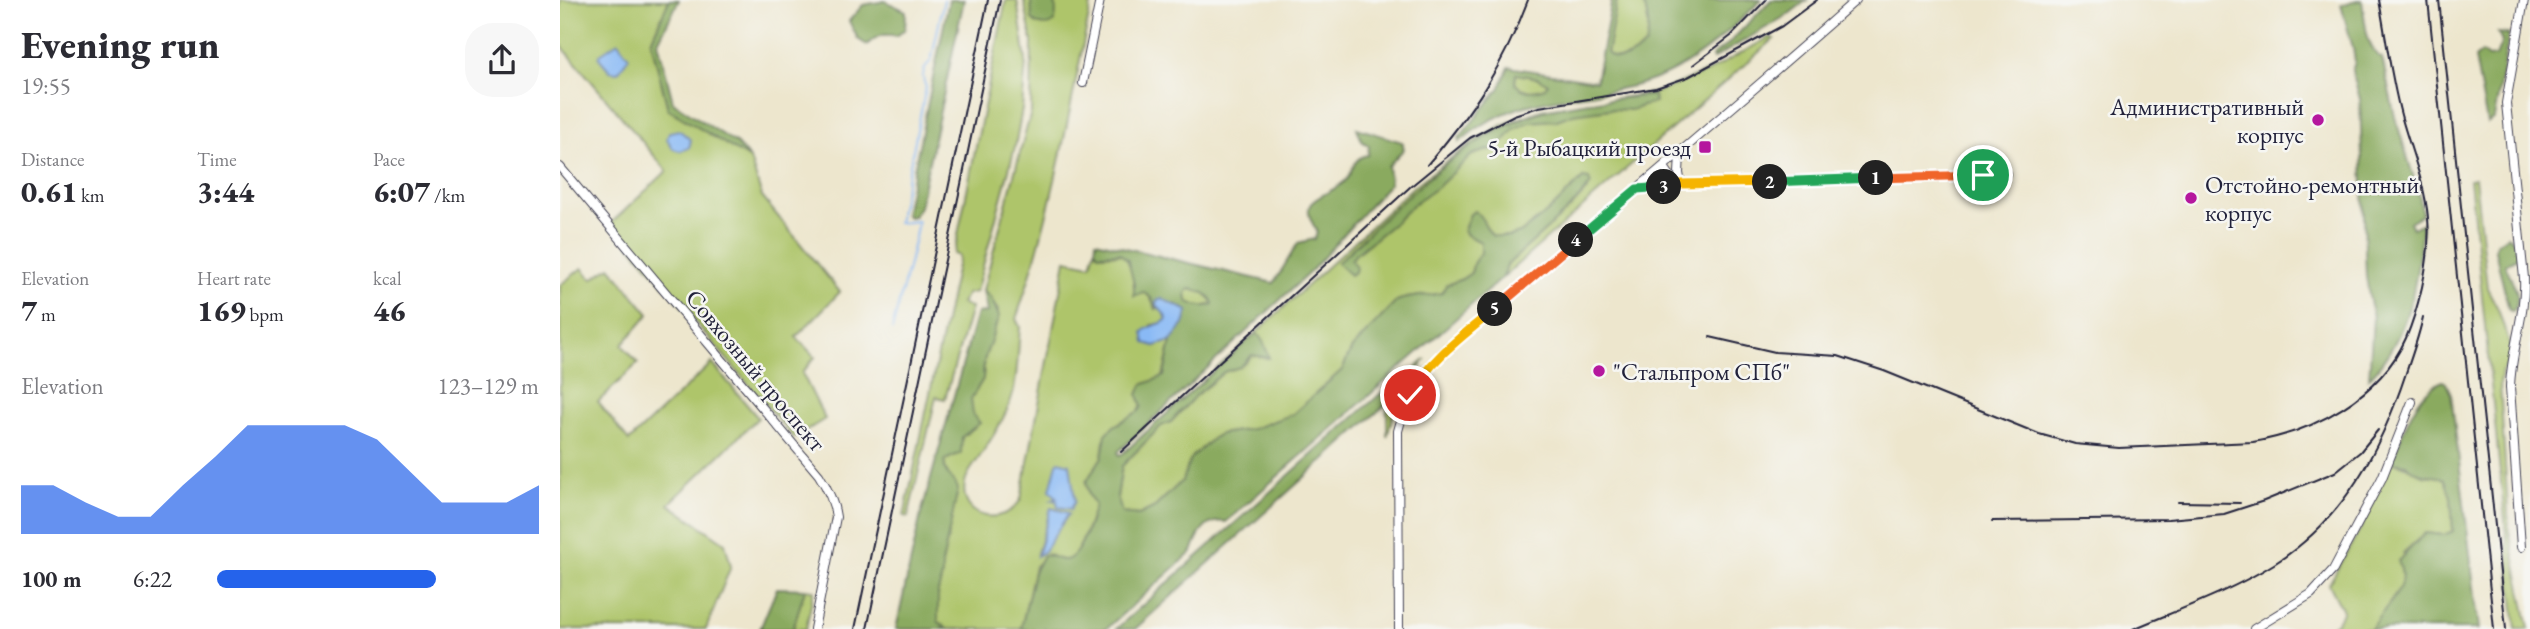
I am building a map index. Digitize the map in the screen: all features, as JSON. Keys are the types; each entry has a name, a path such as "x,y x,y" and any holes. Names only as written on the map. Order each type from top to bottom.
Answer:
{"street":[{"path":"1083,83 1100,0"},
{"path":"1399,629 1397,441 1401,418 1410,395 1423,375 1443,353 1680,154 1856,0"},
{"path":"2521,547 2510,387 2525,278 2507,103 2524,0"},
{"path":"1680,154 1681,184"},
{"name":"Совхозный проспект","path":"560,167 828,489 836,517 814,629"},
{"path":"1664,167 1671,177 1681,184"},
{"path":"1637,189 1681,184 2006,174"},
{"path":"2255,629 2311,594 2343,556 2382,478 2412,402"}],"green space":[{"path":"560,0 669,0 651,41 668,109 750,159 762,197 840,292 796,337 815,357 802,373 825,419 794,438 611,223 667,171 560,44"},
{"path":"669,0 679,0 658,42 673,102 737,144 750,159 668,109 651,41"},
{"path":"949,0 964,0 919,208 914,216 908,217 905,214"},
{"path":"1006,0 1017,0 1026,61 1022,109 1015,147 976,292 967,294 961,303 971,308 945,399 936,397 908,517 904,516 959,256 954,254"},
{"path":"1024,0 1092,0 1050,201 1016,319 1020,327 1014,389 1001,422 967,477 965,496 969,505 984,516 994,516 1005,514 1021,499 1066,260 1091,265 1095,250 1102,255 1122,254 1130,267 1134,293 1147,292 1156,309 1157,307 1165,314 1167,319 1163,323 1151,325 1155,346 1171,341 1163,377 1142,385 1138,395 1142,406 1139,411 1120,423 1104,440 1102,457 1086,482 1095,505 1075,555 1065,560 1048,554 1035,566 1021,629 947,629 938,621 938,592 958,489 947,472 945,460 958,451 962,437 971,430 971,399 983,379 984,361 992,332 998,322 998,310 983,290 1031,112 1032,42","holes":["1051,508 1068,515 1045,548 1037,553"]},
{"path":"1031,0 1055,0 1056,17 1052,23 1035,23 1032,19"},
{"path":"1612,0 1617,0 1607,53 1612,57 1622,58 1632,55 1646,45 1648,22 1641,0 1761,0 1707,49 1661,77 1619,89 1526,106 1482,125 1459,142 1459,138 1499,89 1509,67 1596,81","holes":["1516,74 1538,78 1548,84 1545,88 1529,91 1521,89 1515,83"]},
{"path":"1617,0 1641,0 1648,22 1646,45 1632,55 1622,58 1612,57 1607,53"},
{"path":"1771,0 1807,0 1789,14 1713,59 1712,56 1728,44"},
{"path":"2362,0 2369,41 2376,54 2382,58 2395,117 2420,198 2422,215 2410,222 2413,228 2422,223 2418,266 2403,325 2394,344 2369,378 2373,318 2366,277 2360,99 2352,71 2355,62 2353,48 2341,5"},
{"path":"885,1 906,11 905,29 897,36 881,36 867,45 858,39 849,21 863,5"},
{"path":"2498,33 2509,34 2494,118 2487,123 2475,58 2482,52 2488,57 2496,56 2502,41"},
{"path":"1770,37 1774,39 1503,277 1507,265 1588,189 1583,178 1548,212 1520,233 1493,236 1485,226 1468,219 1464,230 1467,235 1481,242 1482,253 1474,262 1471,273 1447,285 1442,293 1397,301 1352,348 1342,370 1293,414 1252,429 1220,434 1191,458 1182,481 1155,507 1139,515 1122,513 1117,497 1122,466 1161,426 1171,422 1194,397 1224,372 1245,363 1252,355 1268,358 1264,343 1256,333 1413,187 1474,141 1502,125 1541,110 1657,92 1709,71"},
{"path":"1516,73 1538,78 1548,84 1534,92 1518,87 1515,82"},
{"path":"1654,95 1655,102 1631,110 1611,109 1573,114 1557,120 1529,122 1514,129 1499,147 1472,155 1439,186 1416,202 1356,254 1351,260 1356,267 1355,272 1350,275 1337,263 1430,177 1480,140 1508,125 1537,113 1565,106"},
{"path":"1357,128 1402,142 1404,149 1388,166 1390,183 1312,270 1118,452 1119,455 1122,454 1256,333 1261,338 1269,358 1252,355 1240,367 1224,372 1194,397 1171,422 1161,426 1122,466 1117,497 1122,513 1139,515 1155,507 1182,481 1191,458 1220,434 1252,429 1293,414 1342,370 1352,348 1397,301 1442,293 1446,285 1471,273 1474,262 1481,253 1481,242 1467,235 1464,230 1470,214 1475,211 1493,236 1510,236 1520,233 1548,212 1583,178 1589,179 1591,184 1572,206 1507,265 1503,277 1226,522 1219,521 1207,526 1199,534 1192,552 1106,629 1021,629 1034,572 1043,555 1062,560 1071,558 1084,537 1095,505 1086,482 1102,457 1106,434 1139,411 1142,406 1138,395 1142,385 1164,376 1171,341 1184,324 1188,311 1175,304 1156,302 1156,309 1152,299 1144,292 1134,296 1128,260 1119,253 1099,254 1095,250 1096,241 1274,283 1298,243 1315,239 1317,231 1309,215 1310,205 1343,183 1359,158 1368,155 1369,146 1362,141","holes":["1189,289 1207,295 1213,304 1200,306 1187,301 1186,293"]},
{"path":"2475,178 2487,288 2498,309 2511,349 2500,384 2509,530 2529,629 2516,629 2470,179"},
{"path":"2507,236 2515,242 2518,255 2505,264 2517,293 2513,312 2509,310 2495,250 2496,244"},
{"path":"610,267 649,314 622,345 638,363 598,402 629,441 712,363 758,418 669,504 725,543 731,566 706,629 560,629 560,285 582,268 592,279"},
{"path":"1189,289 1204,293 1213,304 1200,306 1187,301 1186,293"},
{"path":"983,290 991,298 999,316 984,361 983,379 971,399 973,414 980,423 962,437 961,453 945,460 947,472 958,489 938,592 938,621 947,629 896,629 921,514 977,313 987,312"},
{"path":"1426,359 1396,405 1387,437 1387,393"},
{"path":"1398,378 1384,393 1385,405 1135,629 1116,629"},
{"path":"2443,381 2451,394 2479,629 2371,629 2399,589 2401,572 2398,561 2425,533 2444,535 2453,531 2451,497 2445,479 2419,473 2406,464 2391,462 2417,405 2424,395"},
{"path":"2391,462 2402,464 2423,475 2445,479 2451,497 2453,531 2444,535 2425,533 2403,553 2404,574 2401,587 2371,629 2328,629 2337,622 2343,611 2329,584 2363,524"},
{"path":"777,588 805,589 794,626 792,629 760,629"},
{"path":"805,589 814,590 806,629 792,629"}],"water":[{"path":"618,42 629,57 618,72 610,71 599,58 600,54"},
{"path":"679,130 691,140 689,148 680,151 673,149 667,139 669,132"},
{"path":"1160,298 1188,311 1184,324 1171,341 1155,346 1145,343 1143,332 1167,319 1156,302"},
{"path":"1059,461 1070,464 1075,501 1071,509 1058,507 1057,501 1052,500 1057,498 1050,490"},
{"path":"1051,508 1069,513 1044,551 1037,556"}],"waterway":[{"path":"892,330 918,221 898,223 926,87 923,73 931,61 944,0"}],"railway":[{"path":"855,629 988,0"},
{"path":"867,629 1000,0"},
{"path":"1427,165 1459,126 1485,87 1508,46 1528,0"},
{"path":"1693,65 1731,36 1766,0"},
{"path":"1121,452 1410,187 1470,138 1514,115 1539,107 1656,88 1688,77 1782,26 1817,0"},
{"path":"1710,337 1775,352 1838,356 1884,371 2039,434 2075,444 2119,448 2253,442 2299,430 2321,420 2362,394 2380,378 2394,359 2413,319 2427,261 2429,236 2426,205 2421,179 2397,101 2379,0"},
{"path":"2428,0 2494,629"},
{"path":"2439,0 2506,629"},
{"path":"2133,629 2258,574 2299,546 2321,526 2357,481 2385,429 2423,317"},
{"path":"1992,521 2168,519 2224,514 2335,472 2360,452 2378,430"},
{"path":"2178,502 2240,503"}],"place":[{"name":"Административный корпус","path":"2318,120"},
{"name":"5-й Рыбацкий проезд","path":"1705,147"},
{"name":"Отстойно-ремонтный корпус","path":"2191,198"},
{"name":"\"Стальпром СПб\"","path":"1599,371"}],"route":[{"path":"1410,395 1423,375 1443,353 1637,189 1681,184 1983,175"}]}
